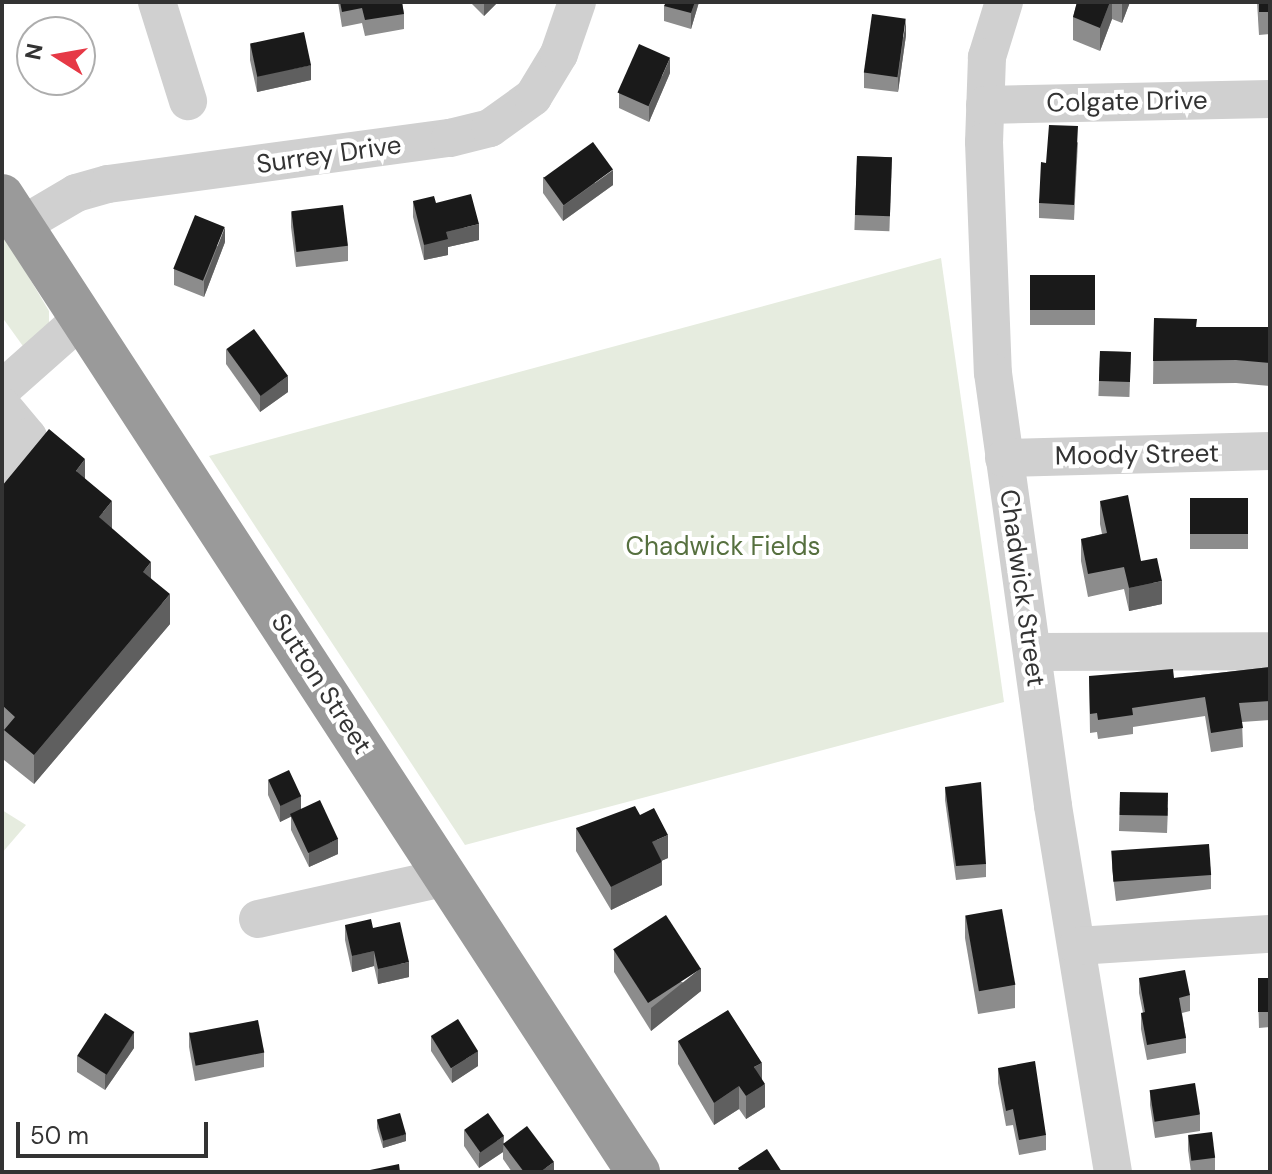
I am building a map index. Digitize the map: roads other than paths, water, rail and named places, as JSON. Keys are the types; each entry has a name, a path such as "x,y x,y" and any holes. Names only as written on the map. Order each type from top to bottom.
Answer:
{"highway":[{"name":"Sutton Street","path":"11,211 638,1172"}],"street":[{"path":"157,2 188,101"},
{"name":"Surrey Drive","path":"11,211 108,184 450,138 490,128 515,113 541,86 577,2"},
{"name":"Chadwick Street","path":"1004,2 987,57 988,306 1004,458 1113,1172"},
{"name":"Colgate Drive","path":"985,105 1270,99"},
{"path":"2,389 81,319"},
{"path":"2,406 28,437 2,467"},
{"name":"Moody Street","path":"1004,458 1270,451"},
{"path":"1034,652 1270,651"},
{"path":"258,919 447,877"},
{"path":"1077,946 1270,934"}],"park label":[{"name":"Chadwick Fields","path":"723,547"}]}
